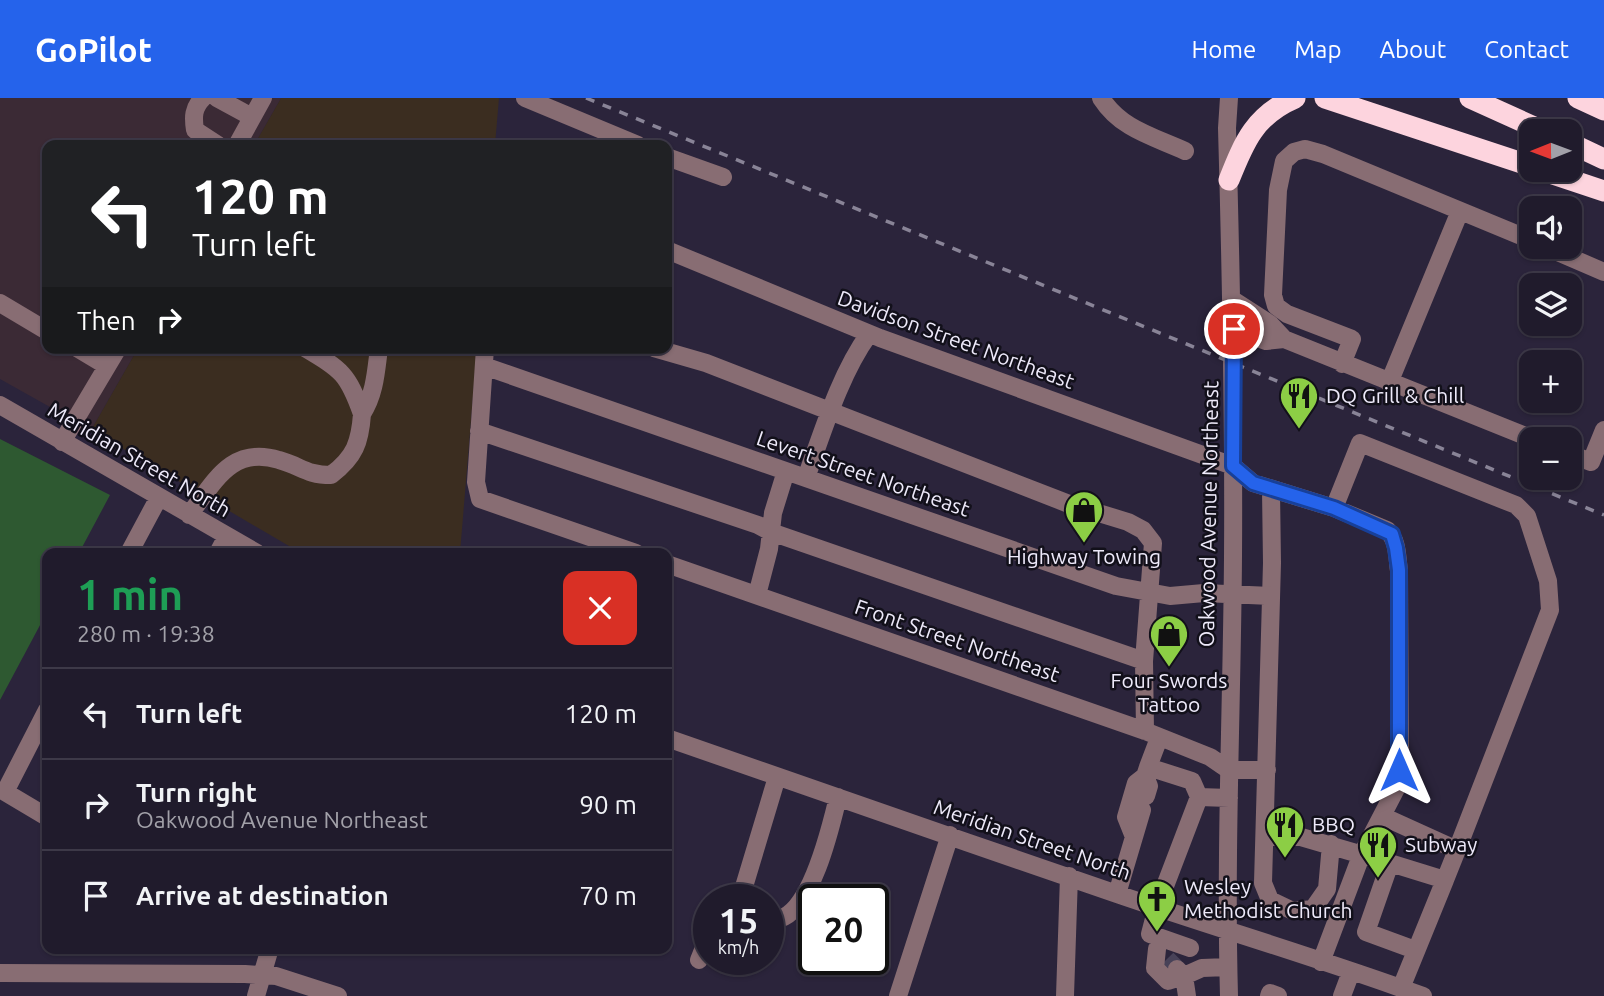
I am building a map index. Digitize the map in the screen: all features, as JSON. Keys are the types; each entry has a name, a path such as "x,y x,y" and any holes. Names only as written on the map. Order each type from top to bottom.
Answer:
{"highway":[{"path":"1229,180 1243,144 1256,125 1270,111 1295,98"},
{"path":"1325,98 1519,162"},
{"path":"1470,98 1519,120"},
{"path":"1578,98 1604,110"},
{"path":"1582,149 1604,159"},
{"path":"1577,182 1604,191"}],"street":[{"path":"203,98 196,105 193,118 195,130 210,140"},
{"path":"217,98 252,117"},
{"path":"240,140 263,98"},
{"path":"525,98 626,140"},
{"path":"1101,98 1109,111 1123,123 1185,151"},
{"name":"Oakwood Avenue Northeast","path":"1229,98 1234,329 1227,931 1229,996"},
{"path":"1342,364 1352,339 1287,314 1276,306 1273,295 1279,190 1284,161 1294,152 1305,149 1322,154 1519,235"},
{"path":"672,159 723,177"},
{"path":"1389,383 1460,211"},
{"name":"Davidson Street Northeast","path":"672,252 869,334 1233,466 1253,483 1334,508 1392,534 1396,548 1399,596 1399,781 1361,856 1321,962"},
{"path":"1574,259 1604,272"},
{"path":"1233,300 1270,324 1284,339 1519,434"},
{"path":"0,303 42,328"},
{"path":"1234,329 1266,341 1284,339"},
{"path":"806,478 859,347 869,334"},
{"path":"672,353 706,363 1069,504 1128,522 1143,530 1153,543 1144,662 1152,735 1146,771 1149,786 1116,894"},
{"path":"87,354 107,366"},
{"path":"62,442 114,354"},
{"path":"189,515 220,474 237,459 267,457 308,473 331,475 344,465 360,439 362,414 353,387 345,376 336,366 315,354"},
{"path":"362,414 370,403 378,354"},
{"path":"484,357 476,482 480,499 622,548"},
{"name":"Levert Street Northeast","path":"484,357 786,471 1116,586 1170,596 1271,596"},
{"name":"Meridian Street North","path":"0,405 248,548"},
{"path":"1582,459 1591,462 1604,430"},
{"path":"479,431 646,485 771,532 1144,662"},
{"path":"1334,508 1360,443 1516,505 1527,516 1548,581 1550,610 1401,988"},
{"path":"757,595 769,549 773,513 786,471"},
{"path":"1271,490 1271,596 1263,883 1270,900 1293,911 1313,909 1327,888 1331,844"},
{"path":"132,548 159,497"},
{"path":"221,548 227,536"},
{"name":"Front Street Northeast","path":"672,566 1152,735 1210,757 1229,769"},
{"path":"42,720 5,792 42,814"},
{"name":"Meridian Street North","path":"672,740 1116,894 1227,931 1266,941 1423,996"},
{"path":"1229,769 1267,769"},
{"path":"1146,771 1192,781 1199,797 1157,907 1167,957 1187,996"},
{"path":"1134,837 1126,817 1136,783 1146,771"},
{"path":"745,884 776,777"},
{"path":"784,916 793,910 814,876 829,835 838,797"},
{"path":"1199,797 1229,798"},
{"path":"1382,816 1457,850"},
{"path":"898,996 950,835"},
{"path":"1265,837 1301,837 1331,844 1361,856 1393,864 1399,871 1443,883"},
{"path":"1393,864 1366,932 1415,950"},
{"path":"1065,996 1069,876"},
{"path":"1167,957 1190,948 1200,921"},
{"path":"1190,948 1202,968"},
{"path":"257,996 268,954"},
{"path":"1167,957 1202,968 1228,967"},
{"path":"1342,996 1351,972"},
{"path":"0,973 262,975 285,979 338,996"},
{"path":"1269,996 1270,993 1278,996"}],"shaded area":[{"path":"0,98 281,98 257,140 42,140 42,354 135,354 91,430 0,379"},
{"path":"281,98 499,98 495,140 257,140"},
{"path":"135,354 477,354 460,548 292,548 91,430"}],"green space":[{"path":"0,439 110,495 82,548 42,548 42,621 0,700"}],"tunnel":[{"path":"1167,959 1177,969"}],"railway":[{"path":"586,98 1604,515"}],"place":[{"name":"DQ Grill & Chill","path":"1299,430"},
{"name":"Highway Towing","path":"1084,544"},
{"name":"Four Swords Tattoo","path":"1169,668"},
{"name":"BBQ","path":"1285,859"},
{"name":"Subway","path":"1378,879"},
{"name":"Wesley Methodist Church","path":"1157,933"}],"route":[{"path":"1234,329 1233,466 1253,483 1334,508 1392,534 1399,570 1399,770"}]}
